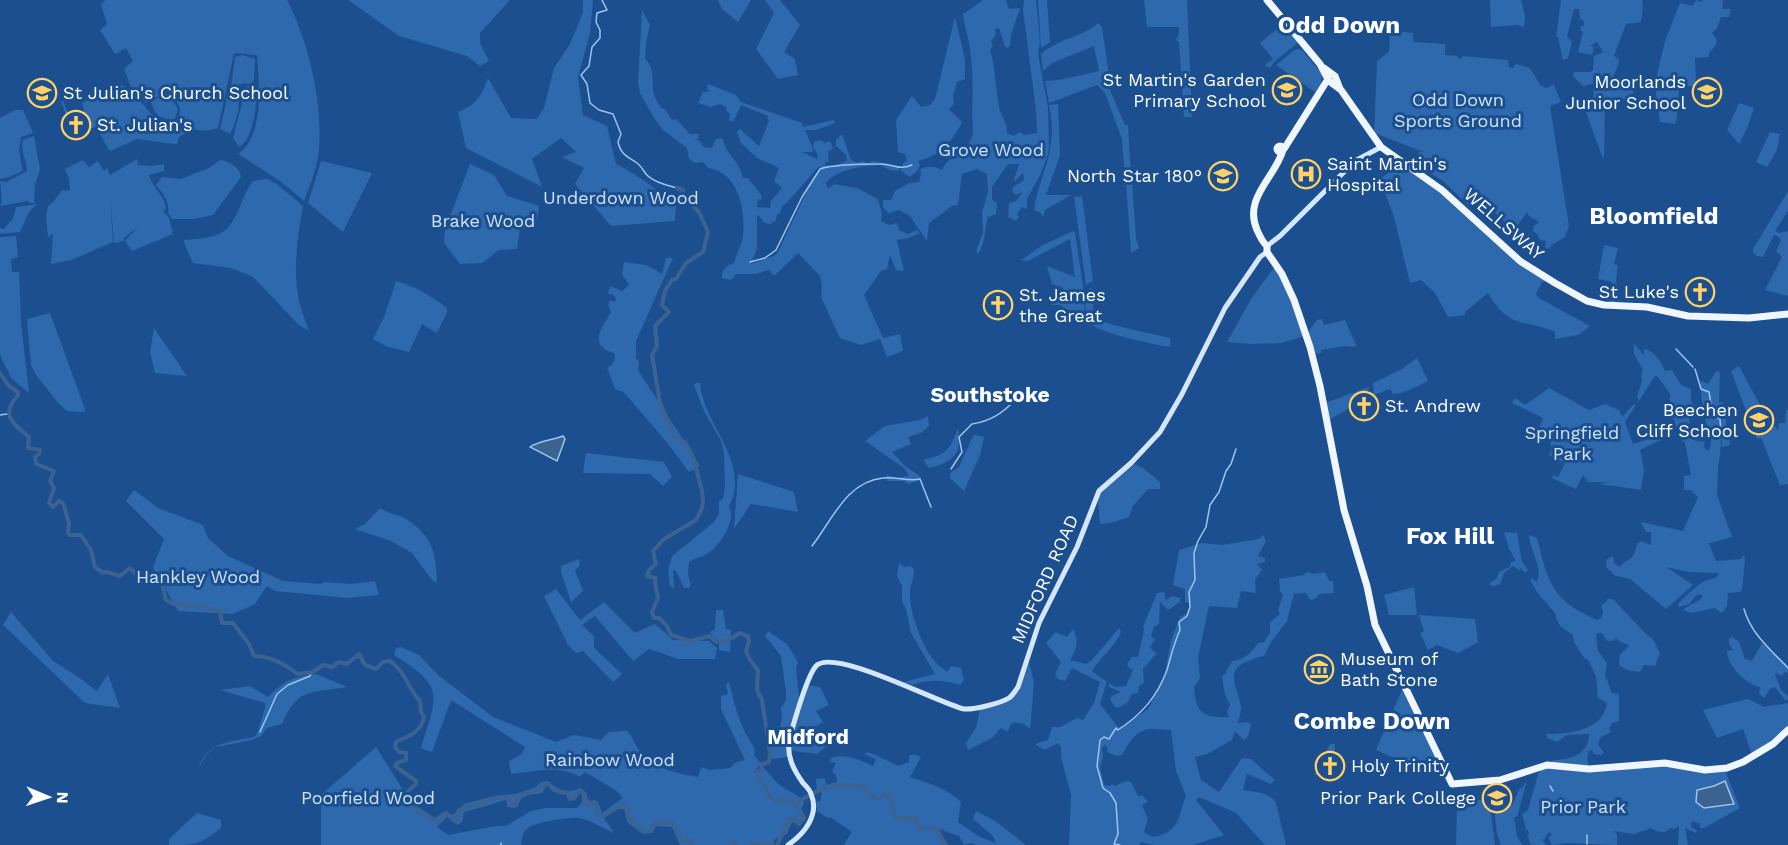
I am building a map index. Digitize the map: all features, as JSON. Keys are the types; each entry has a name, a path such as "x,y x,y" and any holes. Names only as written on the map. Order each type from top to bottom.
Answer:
{"main road":[{"name":"WELLSWAY","path":"1267,0 1341,90 1382,147 1392,157 1452,197 1520,261 1580,297 1599,304 1749,318 1788,314"},
{"path":"1331,79 1321,89 1281,149 1276,164 1256,198 1253,208 1256,227 1286,282 1304,327 1320,386 1344,510 1368,584 1368,596 1375,626 1452,784 1500,780 1547,765 1589,769 1665,763 1705,770 1727,768 1743,762 1773,744 1788,730"},
{"name":"WELLSWAY","path":"1382,147 1452,197"},
{"name":"MIDFORD ROAD","path":"788,845 799,837 808,825 813,808 812,796 792,765 789,744 810,676 821,663 827,662 850,667 886,678 963,709 976,708 1008,699 1014,694 1039,622 1077,547 1099,491 1131,464 1160,432 1182,394 1225,308 1260,257 1349,166 1361,156 1382,147"},
{"path":"1373,151 1392,157"}],"green space":[{"path":"106,0 287,0 308,56 319,119 320,138 317,163 304,201 280,181 238,154 247,146 256,122 259,94 257,55 234,53 218,128 203,131 189,128 179,124 180,108 170,90 146,103 131,87 124,69 133,61 126,48 115,54 100,30 107,24 101,4"},
{"path":"348,0 510,0 480,33 480,43 489,61 480,66 467,56 399,36"},
{"name":"Underdown Wood","path":"583,0 593,0 590,33 578,77 583,115 607,126 616,164 639,177 676,204 675,221 611,226 575,184 584,168 562,157 576,152 561,138 532,159 542,187 466,148 458,112 478,99 488,78 511,118 537,119 544,108 554,68 570,44 583,12"},
{"path":"718,0 751,0 738,22 722,9"},
{"path":"765,0 780,0 800,25 784,52 795,59 798,75 778,79 756,49 774,13"},
{"name":"Grove Wood","path":"983,0 1006,0 1009,9 1020,8 1011,35 1010,46 1006,48 999,28 995,29 996,35 991,41 993,46 990,50 1000,110 1007,133 1013,136 1020,132 1024,135 1037,133 1023,10 1024,0 1036,0 1040,42 1038,54 1048,108 1049,146 1040,175 1027,199 1027,209 1022,207 1017,214 1019,217 1016,221 1008,217 1009,203 1016,201 1023,192 1016,195 1012,192 1013,187 1024,180 1023,173 1015,181 1014,179 1019,164 1008,164 992,187 992,200 997,203 996,214 988,217 978,254 976,251 983,233 982,212 988,192 987,174 977,169 962,174 958,205 952,206 929,223 927,241 910,216 899,210 889,213 883,208 883,200 891,200 895,191 909,183 919,182 920,169 931,167 942,170 949,161 964,150 972,137 972,74 963,14"},
{"path":"1038,0 1047,0 1050,42 1041,48"},
{"path":"1144,0 1187,0 1192,117 1184,117 1179,42 1176,40 1179,27 1147,27"},
{"path":"1490,0 1521,0 1525,16 1524,27 1518,25 1491,27"},
{"path":"1561,0 1642,0 1641,22 1626,24 1614,56 1619,60 1612,78 1634,77 1633,98 1605,100 1604,158 1584,107 1590,107 1591,103 1594,103 1593,84 1584,87 1573,76 1574,72 1593,70 1594,56 1603,52 1597,42 1590,46 1594,47 1592,55 1578,52 1583,32 1580,30 1581,26 1584,26 1584,21 1580,19 1579,9 1574,9 1567,36 1572,42 1568,58 1563,60 1558,37 1556,37"},
{"path":"1696,0 1701,2 1703,0 1723,0 1722,9 1731,9 1729,17 1721,17 1717,29 1712,33 1717,40 1709,57 1695,58 1696,81 1694,86 1679,86 1675,124 1660,122 1656,95 1657,75 1665,41 1680,3 1693,6"},
{"path":"642,10 650,25 645,59 651,67 653,89 661,108 665,109 672,120 676,119 690,134 699,134 698,139 694,140 699,140 704,147 712,148 715,140 723,139 727,150 739,166 743,178 748,178 762,196 761,200 758,199 757,207 770,208 771,201 782,188 774,181 779,168 757,158 741,143 737,132 740,129 759,146 769,121 768,116 741,105 733,122 729,120 730,114 726,107 720,104 710,107 698,103 703,92 711,91 707,89 708,84 736,95 741,102 802,123 803,127 834,120 835,123 816,130 805,130 813,149 812,152 802,152 817,159 818,155 813,147 814,142 830,141 833,148 828,152 829,161 827,163 825,161 825,165 833,166 847,161 846,155 836,146 836,140 842,134 851,160 857,163 874,161 899,168 900,170 895,171 881,165 859,167 836,175 826,183 828,189 834,184 857,188 878,199 882,214 881,221 889,225 897,223 899,230 908,234 917,230 920,233 897,240 904,271 896,270 890,255 887,269 881,271 864,295 883,338 900,334 903,351 887,357 880,339 861,345 840,338 821,297 820,276 798,253 774,276 769,270 756,274 736,274 731,280 722,278 725,268 734,263 743,236 743,215 738,194 727,176 708,168 703,162 695,163 689,159 687,148 663,130 640,93 638,82","holes":["819,166 822,169 814,176 778,252 774,256 751,264 757,248 757,216 765,223 770,224 776,220 783,205"]},
{"path":"955,17 965,59 965,79 957,82 953,96 954,104 949,109 962,122 945,147 918,161 920,165 918,170 910,177 901,171 907,160 905,154 898,152 896,120 912,96 921,107 930,105 935,99"},
{"path":"1098,23 1102,27 1109,75 1106,81 1125,125 1128,125 1131,176 1125,176 1122,139 1105,93 1097,85 1049,103 1045,81 1099,71 1094,46 1052,63 1043,71 1041,54"},
{"path":"1283,24 1299,42 1275,61 1270,68 1265,65 1273,59 1260,43"},
{"name":"Odd Down Sports Ground","path":"1396,31 1413,33 1415,42 1445,44 1445,55 1457,56 1460,59 1463,56 1508,60 1509,67 1513,68 1516,64 1530,68 1540,85 1546,88 1554,85 1561,102 1550,106 1569,226 1565,237 1548,249 1545,247 1546,241 1540,240 1533,231 1534,226 1539,222 1527,212 1518,225 1513,221 1509,226 1495,213 1497,210 1480,194 1469,206 1443,181 1414,163 1419,152 1424,152 1374,133 1377,61 1389,52 1390,34"},
{"path":"1298,49 1302,50 1322,74 1321,83 1315,92 1276,65"},
{"path":"242,55 255,59 254,80 251,84 244,83 231,87 235,57"},
{"path":"122,85 135,95 154,117 188,131 179,137 177,144 137,139 110,151 103,140 106,138 103,139 96,127 70,136 61,101 70,118 85,114 82,103"},
{"path":"255,85 256,91 254,119 248,137 239,147 233,138 246,87"},
{"path":"236,90 239,97 238,109 230,134 220,129 228,94"},
{"path":"167,93 178,109 174,121 157,116 151,102"},
{"path":"1739,103 1754,108 1739,144 1727,130"},
{"path":"1058,104 1060,155 1046,195 1071,195 1045,210 1043,217 1041,213 1034,210 1051,144 1049,105"},
{"path":"15,110 23,110 33,133 21,137 19,151 23,171 0,179 0,118"},
{"path":"1770,132 1780,134 1777,150 1767,167 1756,162"},
{"path":"34,136 40,169 35,185 34,203 28,201 0,206 2,202 0,181 6,182 27,171 22,148 23,140"},
{"path":"137,159 138,165 164,164 164,171 149,175 165,203 166,208 163,211 169,218 173,234 132,251 125,241 138,227 124,238 124,241 114,243 110,195 113,242 71,260 51,264 53,234 48,237 46,215 48,206 62,190 70,190 65,169 82,160 89,167 98,161 104,171 107,168 110,175"},
{"path":"220,160 234,165 241,177 213,215 194,219 172,219 168,213 165,198 156,185 162,177 181,179 211,167"},
{"path":"321,161 372,173 343,232 308,203"},
{"name":"Brake Wood","path":"470,164 494,175 507,196 539,206 537,220 520,229 517,249 499,250 482,263 460,264 444,243 445,229"},
{"path":"1400,164 1435,188 1546,279 1536,294 1539,298 1590,326 1578,335 1555,339 1555,332 1510,318 1503,313 1488,293 1465,312 1465,315 1448,317 1435,293 1421,280 1410,283 1394,217 1380,179"},
{"path":"267,179 277,184 303,206 296,273 301,309 309,331 299,325 253,277 231,268 193,263 184,243 184,240 209,237 224,231 234,219 253,181"},
{"path":"1132,182 1136,238 1139,248 1131,253 1126,183"},
{"path":"1788,191 1788,211 1775,231 1779,233 1788,231 1788,296 1765,290 1782,257 1776,251 1781,240 1779,237 1774,235 1763,257 1757,256 1752,251"},
{"path":"1082,196 1093,281 1086,285 1074,197"},
{"path":"37,204 29,212 20,232 0,234 0,228 4,229 13,218 16,207"},
{"path":"1073,231 1084,292 1085,322 1052,316 1053,314 1062,316 1065,309 1060,305 1051,305 1054,295 1060,299 1065,292 1062,287 1052,284 1047,266 1075,277 1070,239 1028,261 1021,260 1043,245"},
{"path":"16,236 18,257 11,259 12,272 19,272 21,323 29,393 11,378 0,355 0,237"},
{"path":"1604,245 1618,248 1614,264 1618,266 1616,280 1620,301 1611,302 1612,282 1598,279"},
{"path":"666,258 673,258 636,341 636,358 639,362 638,370 700,466 689,472 629,398 623,392 615,389 607,368 614,362 614,353 606,350 599,341 601,330 611,312 608,304 610,300 615,302 616,298 608,294 610,286 622,291 629,285 622,274 624,262 646,265 662,274"},
{"path":"1275,266 1296,308 1305,336 1281,343 1227,342 1251,299"},
{"path":"396,281 423,292 447,308 437,333 422,324 409,352 388,347 373,339 384,317"},
{"path":"1090,288 1093,289 1093,308 1096,318 1170,338 1170,347 1126,337 1092,325 1088,321 1086,310 1086,292"},
{"path":"50,313 85,409 84,412 67,411 59,404 31,365 27,319"},
{"path":"1322,319 1324,325 1345,320 1355,347 1344,346 1321,350 1321,353 1315,354 1308,332 1317,320"},
{"path":"154,328 187,376 155,373 150,352"},
{"path":"1634,344 1644,355 1644,349 1654,354 1665,371 1672,370 1681,385 1691,389 1691,401 1699,407 1699,410 1692,410 1695,416 1689,420 1693,439 1705,442 1706,450 1709,450 1711,442 1703,411 1700,384 1702,381 1708,384 1717,370 1720,373 1719,403 1723,402 1730,445 1722,447 1720,419 1721,446 1717,495 1732,537 1707,544 1716,561 1741,559 1744,555 1745,559 1742,590 1728,593 1727,606 1721,613 1715,608 1692,613 1685,611 1684,609 1703,596 1698,594 1689,604 1679,607 1678,604 1699,585 1719,575 1718,573 1689,572 1666,567 1693,585 1666,609 1630,579 1614,575 1606,567 1607,559 1613,556 1614,563 1619,567 1632,557 1637,544 1641,541 1651,545 1651,532 1646,532 1641,522 1683,531 1698,497 1691,490 1684,490 1684,476 1691,475 1685,443 1679,437 1670,404 1670,394 1655,376 1639,401 1637,397 1643,370 1634,354"},
{"path":"1417,358 1428,381 1403,392 1393,394 1390,389 1374,395 1373,383 1402,369"},
{"name":"Beechen Cliff School","path":"1739,366 1766,416 1778,430 1779,423 1785,423 1786,410 1788,410 1788,484 1780,485 1761,438 1757,439 1731,371"},
{"path":"700,383 708,412 732,464 735,478 734,493 729,506 731,518 722,539 707,554 689,562 688,575 691,585 689,588 684,588 676,571 673,570 674,589 670,586 668,571 672,556 714,522 719,514 719,501 723,499 725,487 724,452 721,441 704,411 694,385"},
{"path":"1369,387 1353,397 1355,405 1329,420 1325,403"},
{"name":"Springfield Park","path":"1549,388 1589,410 1605,404 1619,410 1622,417 1634,404 1636,405 1625,422 1633,444 1658,436 1661,440 1640,450 1644,470 1641,490 1600,484 1608,482 1588,482 1583,475 1576,489 1552,478 1553,475 1558,477 1565,463 1549,455 1553,435 1539,428 1543,418 1512,403 1515,398 1525,405"},
{"path":"928,416 929,426 921,433 908,437 911,444 892,452 905,466 921,477 920,480 908,484 904,481 887,481 886,475 897,478 909,476 904,468 865,441 885,426 920,420"},
{"path":"958,428 959,444 954,455 945,463 929,468 923,460 937,456 946,450"},
{"path":"975,435 984,437 980,455 964,491 950,478 950,473 959,467"},
{"path":"586,453 664,462 672,477 663,486 650,474 583,473"},
{"path":"1134,464 1143,468 1160,482 1160,489 1148,489 1133,506 1129,517 1100,524 1098,499 1102,490"},
{"path":"738,474 794,492 798,512 751,504 734,529"},
{"name":"Hankley Wood","path":"134,490 158,508 203,525 208,538 228,556 283,581 352,584 375,581 379,595 347,598 275,591 267,586 255,604 233,614 178,611 153,567 164,539 126,501"},
{"path":"380,508 406,519 422,532 434,554 437,583 432,580 412,553 391,541 355,529 365,524"},
{"path":"1504,532 1517,533 1522,562 1528,570 1525,573 1519,566 1521,571 1513,566 1504,573 1500,584 1493,586 1489,584 1497,578 1499,572 1510,567 1511,562 1516,561 1509,549"},
{"path":"1263,535 1266,541 1258,556 1265,558 1265,562 1257,564 1262,570 1255,580 1256,593 1241,591 1237,608 1209,606 1198,657 1200,678 1194,687 1197,703 1202,712 1213,717 1229,717 1227,712 1230,705 1225,695 1222,676 1232,661 1247,655 1258,643 1264,642 1270,632 1270,622 1280,614 1278,610 1283,595 1280,591 1279,579 1304,575 1307,572 1314,574 1325,572 1329,581 1333,581 1334,593 1319,594 1315,599 1310,600 1306,593 1294,594 1287,621 1271,642 1264,656 1246,662 1235,671 1234,682 1241,708 1238,723 1248,722 1251,725 1248,736 1244,740 1235,731 1232,740 1207,754 1195,757 1201,780 1219,792 1242,758 1251,759 1275,780 1271,784 1247,774 1243,790 1261,793 1273,799 1286,845 1265,845 1236,813 1199,797 1196,800 1224,835 1193,845 1154,845 1141,842 1139,845 1069,845 1071,795 1061,757 1061,747 1058,743 1044,750 1035,744 1048,740 1052,727 1060,727 1077,718 1083,720 1094,703 1100,682 1072,668 1065,681 1058,679 1055,674 1061,662 1046,643 1056,632 1067,637 1073,629 1076,645 1070,660 1086,664 1119,628 1121,632 1118,637 1092,671 1107,682 1100,704 1118,727 1123,726 1148,709 1164,679 1171,641 1180,617 1189,612 1189,603 1185,602 1185,589 1173,585 1179,550 1202,543 1222,545 1259,539","holes":["1149,729 1171,730 1176,771 1186,796 1173,828 1162,835 1153,837 1144,832 1148,819 1142,805 1148,802 1143,796 1138,796 1131,782 1126,781 1115,786 1104,785 1100,767 1103,756 1102,748 1104,745 1108,748 1107,752 1117,756 1122,755 1132,739 1139,733"]},
{"path":"1529,535 1537,538 1551,582 1567,603 1597,620 1603,613 1601,605 1607,599 1613,599 1653,639 1660,653 1655,666 1644,665 1640,672 1627,670 1619,665 1621,654 1629,645 1616,638 1613,641 1607,641 1602,633 1596,636 1598,651 1607,663 1605,675 1612,693 1619,694 1619,721 1612,723 1609,729 1611,732 1601,737 1598,744 1604,753 1601,755 1594,754 1592,750 1589,751 1587,768 1551,762 1578,755 1586,746 1589,734 1567,735 1557,742 1547,738 1546,734 1574,732 1592,725 1599,720 1607,703 1598,698 1596,677 1589,661 1584,658 1574,642 1573,635 1560,626 1556,615 1532,584 1530,579 1537,582 1538,571"},
{"path":"579,559 580,565 575,570 583,591 571,602 561,566"},
{"path":"899,563 904,567 911,566 913,569 910,599 924,645 934,661 947,672 951,666 961,668 964,680 960,685 936,681 912,685 904,682 935,674 911,633 902,601 902,586 897,576"},
{"path":"1414,587 1417,615 1389,615 1384,595"},
{"path":"556,589 580,620 604,602 635,633 655,624 673,640 709,641 717,648 715,659 678,659 649,649 633,661 595,616 582,625 594,636 594,648 622,674 613,682 583,651 576,653 568,645 544,596"},
{"path":"1164,592 1166,600 1172,596 1180,598 1180,602 1168,610 1160,602 1159,624 1154,627 1151,636 1155,639 1150,648 1157,654 1143,668 1144,683 1139,686 1138,693 1132,694 1127,703 1118,708 1115,707 1110,699 1121,692 1109,687 1108,683 1116,687 1126,686 1133,670 1127,664 1132,657 1138,657 1143,627 1157,593"},
{"path":"716,610 723,610 726,629 731,630 730,652 719,650 719,641 710,632 715,629"},
{"path":"11,612 53,661 97,691 108,674 120,708 85,703 3,625"},
{"path":"1419,615 1475,619 1478,642 1458,653 1437,645 1428,650 1420,633 1424,631"},
{"path":"768,631 787,644 798,662 796,668 800,705 787,757 773,759 769,757 766,738 778,737 782,718 781,708 786,700 786,692 781,656 765,636"},
{"path":"1731,636 1739,642 1745,659 1752,661 1762,643 1788,666 1788,673 1784,672 1782,676 1775,674 1788,700 1785,700 1775,687 1770,689 1764,698 1759,693 1760,687 1738,674 1728,657 1727,651 1733,650 1729,644"},
{"path":"401,647 419,655 438,675 493,717 556,742 574,735 601,740 609,732 627,731 640,752 652,763 666,770 698,777 701,767 710,770 730,768 735,763 745,760 721,709 721,696 728,694 726,684 729,682 742,725 755,749 754,755 761,764 754,771 764,768 779,785 803,799 801,810 804,821 800,826 792,822 787,834 775,839 770,845 680,845 672,827 656,826 653,832 643,834 627,822 624,809 618,809 604,818 614,833 583,819 560,819 528,828 523,834 521,845 321,845 321,795 376,747 407,796 410,794 417,806 435,818 445,811 453,815 464,804 494,796 516,794 536,787 541,782 568,791 581,788 590,801 598,802 602,813 623,798 617,791 585,772 580,777 555,770 511,774 509,761 522,754 525,747 451,700 432,752 421,748 431,715 433,694 430,685 422,676 394,655 396,648","holes":["548,786 553,792 566,794 568,799 573,800 580,793 582,803 577,808 545,808 531,811 506,826 448,835 437,827 447,817 457,825 462,822 464,812 506,800 508,807 514,808 524,797 542,793"]},
{"path":"1028,658 1034,683 1030,729 1024,724 1014,722 1010,725 1008,732 1001,728 992,738 968,750 966,743 976,728 980,707 1004,702 1015,690"},
{"path":"316,674 347,687 307,694 294,703 282,724 267,728 261,736 252,740 216,747 207,754 197,770 207,753 213,748 227,742 254,737 265,708 265,703 220,690 250,686 268,697 290,680"},
{"path":"808,685 820,687 829,705 816,711 823,722 815,727 820,733 825,732 833,741 817,754 790,749 790,741"},
{"path":"1402,690 1440,767 1429,757 1416,768 1376,750"},
{"path":"1748,699 1764,707 1788,703 1788,728 1774,741 1752,755 1743,729 1717,738 1703,710"},
{"path":"1330,744 1335,744 1334,774 1314,775"},
{"path":"868,752 899,766 909,762 909,756 914,754 921,757 910,777 956,797 961,802 958,822 980,837 996,843 993,836 973,819 976,811 995,821 1026,845 976,845 972,843 964,845 959,836 939,829 948,845 844,844 852,832 817,811 816,801 820,802 822,792 817,793 816,779 825,778 826,785 837,782 836,775 832,772 836,763 830,762 831,758 842,756 873,766 876,759 864,754"},
{"name":"Prior Park","path":"1668,764 1725,770 1740,808 1704,828 1700,828 1700,824 1692,821 1691,827 1697,831 1696,833 1685,828 1688,845 1678,845 1679,826 1663,832 1651,828 1634,834 1614,831 1617,835 1617,845 1568,843 1552,845 1548,837 1552,835 1549,832 1545,839 1542,839 1546,845 1531,845 1522,814 1528,810 1538,774 1542,768"},
{"path":"1527,780 1517,817 1514,817 1517,836 1522,845 1501,845 1497,834 1493,800 1500,793 1505,795 1503,804 1512,805 1520,788"},
{"path":"1468,800 1481,800 1490,806 1495,845 1456,845 1457,804"},
{"path":"197,813 221,820 221,828 197,843 169,845 169,839"}],"shaded area":[{"path":"563,436 565,439 557,461 530,447 537,443"},
{"path":"1725,781 1734,804 1704,808 1696,802 1697,790"}],"waterway":[{"path":"602,0 607,10 597,13 596,22 600,30 600,38 592,47 589,66 581,75 587,84 590,103 599,110 613,114 621,134 618,142 625,155 638,164 652,179 677,188"},
{"path":"750,262 765,258 776,250 802,197 820,169 857,164 884,164 899,167 912,165"},
{"path":"677,188 683,190 682,195 699,212 708,232 703,252 686,263 665,291 662,305 669,312 655,326 657,346 652,355 660,403 675,437 685,442 693,457 703,502 696,520 664,539 653,551 656,564 649,570 647,576 656,578 658,598 652,612 654,618 659,618 667,626 671,635 690,641 709,636 716,642 731,639 739,633 748,636 746,651 758,670 757,690 762,700 770,754 769,762 762,764 761,771 757,773 769,796 776,801 790,800 804,818 799,824 794,819 790,819 777,845"},
{"path":"1676,349 1693,367"},
{"path":"1695,369 1701,389 1709,392 1713,416 1720,419 1721,436"},
{"path":"0,373 9,386 18,392 10,408 10,418 29,437 28,448 40,450 35,457 36,464 54,471 50,481 54,488 49,503 53,507 59,501 63,503 69,523 68,533 81,535 91,550 95,567 103,573 120,576 130,568 144,582 149,575 160,577 166,600 185,607 190,605 220,610 222,623 233,623 249,644 254,656 277,661 297,674 313,672 323,665 332,667 339,662 347,664 359,654 365,665 376,669 383,662 390,661 395,665 420,701 424,717 420,727 409,736 396,742 395,747 399,752 406,753 406,760 395,766 416,781 416,784 407,792 406,798 421,813 438,822 446,813 455,821 458,811 497,798 506,798 512,805 515,805 517,796 539,790 545,783 557,791 568,793 570,799 574,798 580,790 585,794 584,802 587,805 594,802 597,805 596,814 603,816 623,804 628,810 629,819 645,832 651,831 659,822 672,823 681,841 692,841 692,845"},
{"path":"951,469 962,452 959,437 972,424 996,416 1016,399"},
{"path":"0,415 7,414"},
{"path":"1120,845 1114,844 1118,834 1116,803 1110,793 1103,788 1097,766 1100,740 1104,737 1109,739 1116,728 1118,730 1134,718 1153,697 1163,680 1180,630 1179,622 1187,616 1190,607 1189,592 1195,580 1194,553 1206,527 1210,505 1219,492 1236,449"},
{"path":"812,546 850,494 870,481 883,478 920,479 931,507"},
{"path":"1744,609 1751,626 1788,668"},
{"path":"260,732 277,694 288,685 310,676 311,673"},
{"path":"795,804 826,788 842,785 861,786 876,799 880,799 884,794 889,795 894,815 900,819 915,817 919,827 935,828 946,845"},
{"path":"1550,786 1553,791"},
{"path":"1587,835 1587,844"},
{"path":"728,845 735,842 735,845"},
{"path":"751,845 752,843 773,845"}],"place":[{"name":"St Martin's Garden Primary School","path":"1287,90"},
{"name":"Moorlands Junior School","path":"1707,92"},
{"name":"St Julian's Church School","path":"42,93"},
{"name":"St. Julian's","path":"76,125"},
{"name":"Saint Martin's Hospital","path":"1306,174"},
{"name":"North Star 180°","path":"1223,176"},
{"name":"St Luke's","path":"1700,292"},
{"name":"St. James the Great","path":"998,305"},
{"name":"St. Andrew","path":"1364,406"},
{"name":"Beechen Cliff School","path":"1759,420"},
{"name":"Museum of Bath Stone","path":"1319,669"},
{"name":"Holy Trinity","path":"1330,766"},
{"name":"Prior Park College","path":"1497,798"}],"district":[{"name":"Odd Down","path":"1339,25"},
{"name":"Bloomfield","path":"1654,216"},
{"name":"Southstoke","path":"990,395"},
{"name":"Fox Hill","path":"1450,536"},
{"name":"Combe Down","path":"1372,721"},
{"name":"Midford","path":"808,737"}],"park label":[{"name":"Rainbow Wood","path":"610,760"},
{"name":"Poorfield Wood","path":"368,798"}]}
